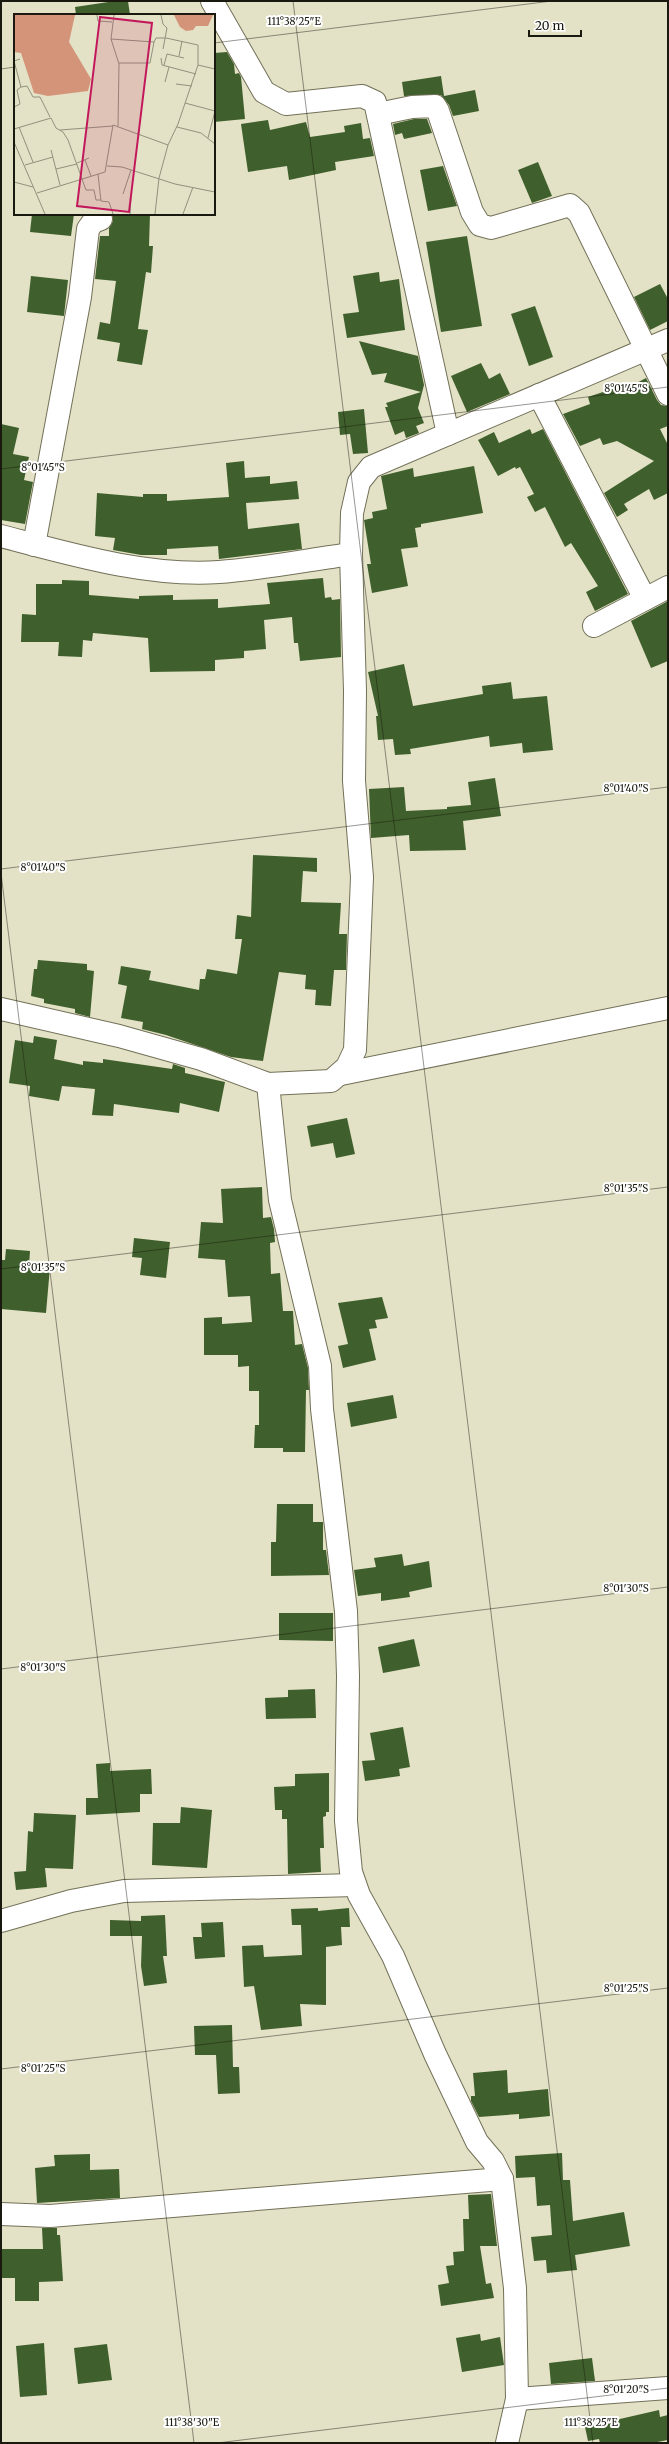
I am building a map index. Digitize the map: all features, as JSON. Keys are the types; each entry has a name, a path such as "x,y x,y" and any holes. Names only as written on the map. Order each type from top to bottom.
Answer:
{"street":[{"path":"212,1 264,92 286,104 362,96 376,102 448,434"},
{"path":"378,114 412,107 434,106 438,111 472,212 480,225 492,228 570,205 579,213 668,394"},
{"path":"34,545 80,297 88,229 93,222 101,219"},
{"path":"341,1074 355,1050 362,877 354,782 355,691 351,554 352,514 359,482 371,467 668,340"},
{"path":"539,395 645,599"},
{"path":"1,536 73,555 153,569 218,572 351,554"},
{"path":"594,626 668,587"},
{"path":"1,1009 119,1036 179,1053 268,1084 331,1081 341,1074 668,1008"},
{"path":"268,1084 280,1200 320,1366 322,1409 346,1611 348,1676 346,1821 351,1872 359,1895 393,1956 435,2054 478,2142 493,2162 502,2179 515,2288 516,2399 507,2443"},
{"path":"1,1921 71,1901 124,1891 355,1885"},
{"path":"1,2214 50,2216 502,2179"},
{"path":"516,2399 668,2388"}],"building":[{"path":"115,1 128,1 130,14 76,14 75,7"},
{"path":"227,52 234,64 235,74 239,73 241,77 245,119 215,122 215,53"},
{"path":"441,76 444,96 475,90 479,111 453,116 449,105 441,95 404,96 402,82"},
{"path":"414,119 427,119 432,133 404,139 402,133 395,135 393,124"},
{"path":"268,120 270,130 306,122 310,137 345,132 344,126 361,123 363,139 370,138 374,156 335,162 336,170 289,180 287,166 248,172 241,124"},
{"path":"538,162 552,196 532,203 518,170"},
{"path":"443,166 457,206 428,211 420,170"},
{"path":"32,215 74,215 71,236 30,232"},
{"path":"112,215 150,215 149,246 153,246 151,273 146,272 138,329 148,330 142,365 117,361 120,343 97,339 100,322 110,324 116,281 95,279 100,236 109,236 109,228 113,221"},
{"path":"467,236 482,326 441,332 426,242"},
{"path":"379,272 380,282 399,279 405,330 347,338 343,314 359,312 353,276"},
{"path":"31,276 68,280 64,316 27,312"},
{"path":"660,284 668,299 668,321 650,330 634,297"},
{"path":"535,306 553,357 529,366 511,314"},
{"path":"359,341 418,356 424,385 418,408 424,423 416,426 419,433 406,438 404,431 395,435 385,407 388,407 386,403 421,392 384,382 387,373 372,375"},
{"path":"481,363 489,379 500,373 510,394 467,412 451,376"},
{"path":"646,378 657,400 661,405 668,406 668,426 660,429 668,445 668,493 654,500 649,489 624,504 628,510 617,517 604,493 654,461 617,441 603,445 600,438 580,446 563,414 590,404 588,397 630,383 631,386"},
{"path":"364,409 368,453 353,454 350,434 340,435 338,412"},
{"path":"1,424 19,428 13,454 29,457 24,480 33,482 25,524 1,520"},
{"path":"530,429 532,434 543,429 628,594 595,611 586,592 598,586 571,543 565,547 545,507 535,512 527,497 534,494 520,467 516,469 515,467 498,476 478,440 494,432 499,443"},
{"path":"244,461 245,478 270,476 270,484 297,481 299,499 246,503 248,529 299,523 302,549 219,559 218,546 167,549 167,555 141,555 113,550 115,538 95,536 97,493 143,497 143,494 167,494 167,501 229,497 226,463"},
{"path":"474,466 483,513 421,524 421,527 415,528 418,547 401,549 408,586 372,593 367,564 371,564 364,520 373,518 372,512 387,509 381,476 413,468 414,477"},
{"path":"323,578 325,598 331,597 332,600 340,599 341,657 300,661 298,643 294,643 292,617 264,620 266,649 244,651 244,658 215,660 215,671 150,672 148,638 93,633 92,641 83,640 82,657 58,656 59,642 21,642 22,614 36,615 36,584 62,584 62,580 89,581 89,595 139,599 139,596 173,595 173,600 218,599 218,608 270,604 267,583"},
{"path":"668,601 668,661 651,668 631,621"},
{"path":"404,664 413,706 483,694 482,686 511,682 513,699 547,696 553,750 523,753 522,743 490,747 489,736 410,749 411,754 395,755 393,739 378,740 376,716 378,716 368,672"},
{"path":"495,778 501,816 463,821 466,850 410,851 409,835 371,838 369,789 404,787 406,811 447,809 447,807 471,805 468,782"},
{"path":"253,855 317,858 317,872 303,871 301,902 341,903 339,934 347,934 346,970 334,970 331,1006 315,1005 316,990 305,989 306,975 279,972 263,1061 231,1057 166,1035 142,1029 143,1022 121,1018 127,986 118,984 121,966 151,971 149,980 199,990 200,979 205,979 207,969 237,974 242,939 235,939 237,915 251,917"},
{"path":"38,960 87,964 87,970 94,971 90,1017 75,1013 75,1009 44,1003 44,999 31,996 34,969 37,969"},
{"path":"34,1036 57,1040 54,1059 83,1065 83,1061 103,1063 103,1059 172,1069 173,1064 185,1068 185,1073 225,1082 219,1112 180,1103 179,1113 114,1104 113,1116 92,1115 95,1089 62,1086 59,1101 29,1096 30,1086 9,1083 15,1040 33,1043"},
{"path":"347,1118 355,1154 336,1158 333,1143 311,1147 307,1126"},
{"path":"262,1187 263,1218 271,1217 274,1229 275,1242 270,1243 271,1274 280,1273 283,1311 293,1311 295,1345 302,1344 308,1368 309,1390 306,1390 305,1452 283,1452 283,1448 254,1448 255,1425 259,1425 259,1391 249,1391 249,1366 238,1367 238,1355 204,1355 204,1318 222,1317 222,1324 252,1322 250,1296 228,1297 225,1260 198,1258 201,1222 223,1223 221,1189"},
{"path":"134,1238 170,1242 166,1278 140,1275 142,1258 132,1257"},
{"path":"6,1249 30,1251 29,1266 50,1267 46,1313 1,1309 1,1260 5,1260"},
{"path":"382,1297 388,1318 375,1320 377,1328 369,1329 376,1360 343,1368 338,1346 348,1344 338,1303"},
{"path":"393,1395 397,1418 351,1427 347,1403"},
{"path":"277,1504 313,1504 313,1522 323,1522 323,1550 326,1550 329,1575 271,1576 271,1542 276,1542"},
{"path":"402,1554 404,1566 429,1561 432,1587 409,1592 410,1597 381,1601 381,1593 358,1596 354,1570 376,1567 374,1558"},
{"path":"279,1613 333,1613 333,1641 279,1640"},
{"path":"414,1639 420,1666 383,1673 378,1647"},
{"path":"315,1689 316,1718 266,1719 265,1698 288,1697 288,1690"},
{"path":"403,1727 410,1767 399,1769 400,1776 365,1781 362,1761 375,1760 370,1733"},
{"path":"110,1763 110,1771 151,1769 152,1794 140,1794 140,1812 86,1815 86,1798 98,1798 96,1764"},
{"path":"329,1773 329,1812 326,1812 326,1816 323,1817 324,1848 320,1848 321,1872 288,1874 287,1819 282,1819 282,1810 275,1810 274,1787 295,1786 295,1774"},
{"path":"181,1807 212,1810 207,1868 152,1865 153,1823 180,1823"},
{"path":"34,1813 76,1815 73,1869 45,1868 47,1887 16,1890 14,1872 26,1871 28,1831 33,1832"},
{"path":"318,1908 318,1911 349,1908 350,1927 341,1927 342,1945 326,1947 326,2005 300,2004 302,2026 261,2030 254,1986 244,1987 242,1946 263,1945 264,1957 302,1955 301,1925 292,1925 291,1909"},
{"path":"165,1915 167,1956 163,1956 167,1983 144,1986 141,1966 142,1936 110,1936 110,1920 141,1921 141,1916"},
{"path":"223,1922 225,1957 195,1959 193,1937 202,1937 201,1923"},
{"path":"232,2025 233,2067 239,2067 240,2093 218,2094 216,2055 195,2055 194,2026"},
{"path":"507,2070 508,2093 548,2089 550,2116 519,2119 519,2114 479,2117 471,2101 471,2096 475,2096 473,2073"},
{"path":"562,2153 563,2180 570,2180 573,2221 624,2212 630,2246 575,2255 577,2270 547,2273 546,2260 534,2261 531,2237 552,2235 550,2205 537,2206 535,2177 516,2178 515,2156"},
{"path":"90,2154 90,2170 119,2169 120,2198 37,2203 35,2168 55,2166 54,2155"},
{"path":"491,2194 497,2246 480,2246 486,2284 491,2283 494,2298 441,2306 438,2285 449,2283 446,2266 454,2265 453,2252 464,2251 463,2219 469,2219 468,2195"},
{"path":"42,2228 57,2228 57,2235 60,2235 63,2281 39,2282 39,2301 15,2301 15,2278 1,2278 1,2249 43,2249"},
{"path":"480,2334 481,2341 500,2337 504,2365 462,2372 456,2338"},
{"path":"44,2343 47,2395 20,2397 16,2346"},
{"path":"107,2344 112,2380 78,2384 74,2348"},
{"path":"592,2358 595,2381 551,2384 549,2363"},
{"path":"659,2410 660,2417 668,2415 668,2440 652,2443 600,2443 599,2439 588,2441 585,2427"}]}
